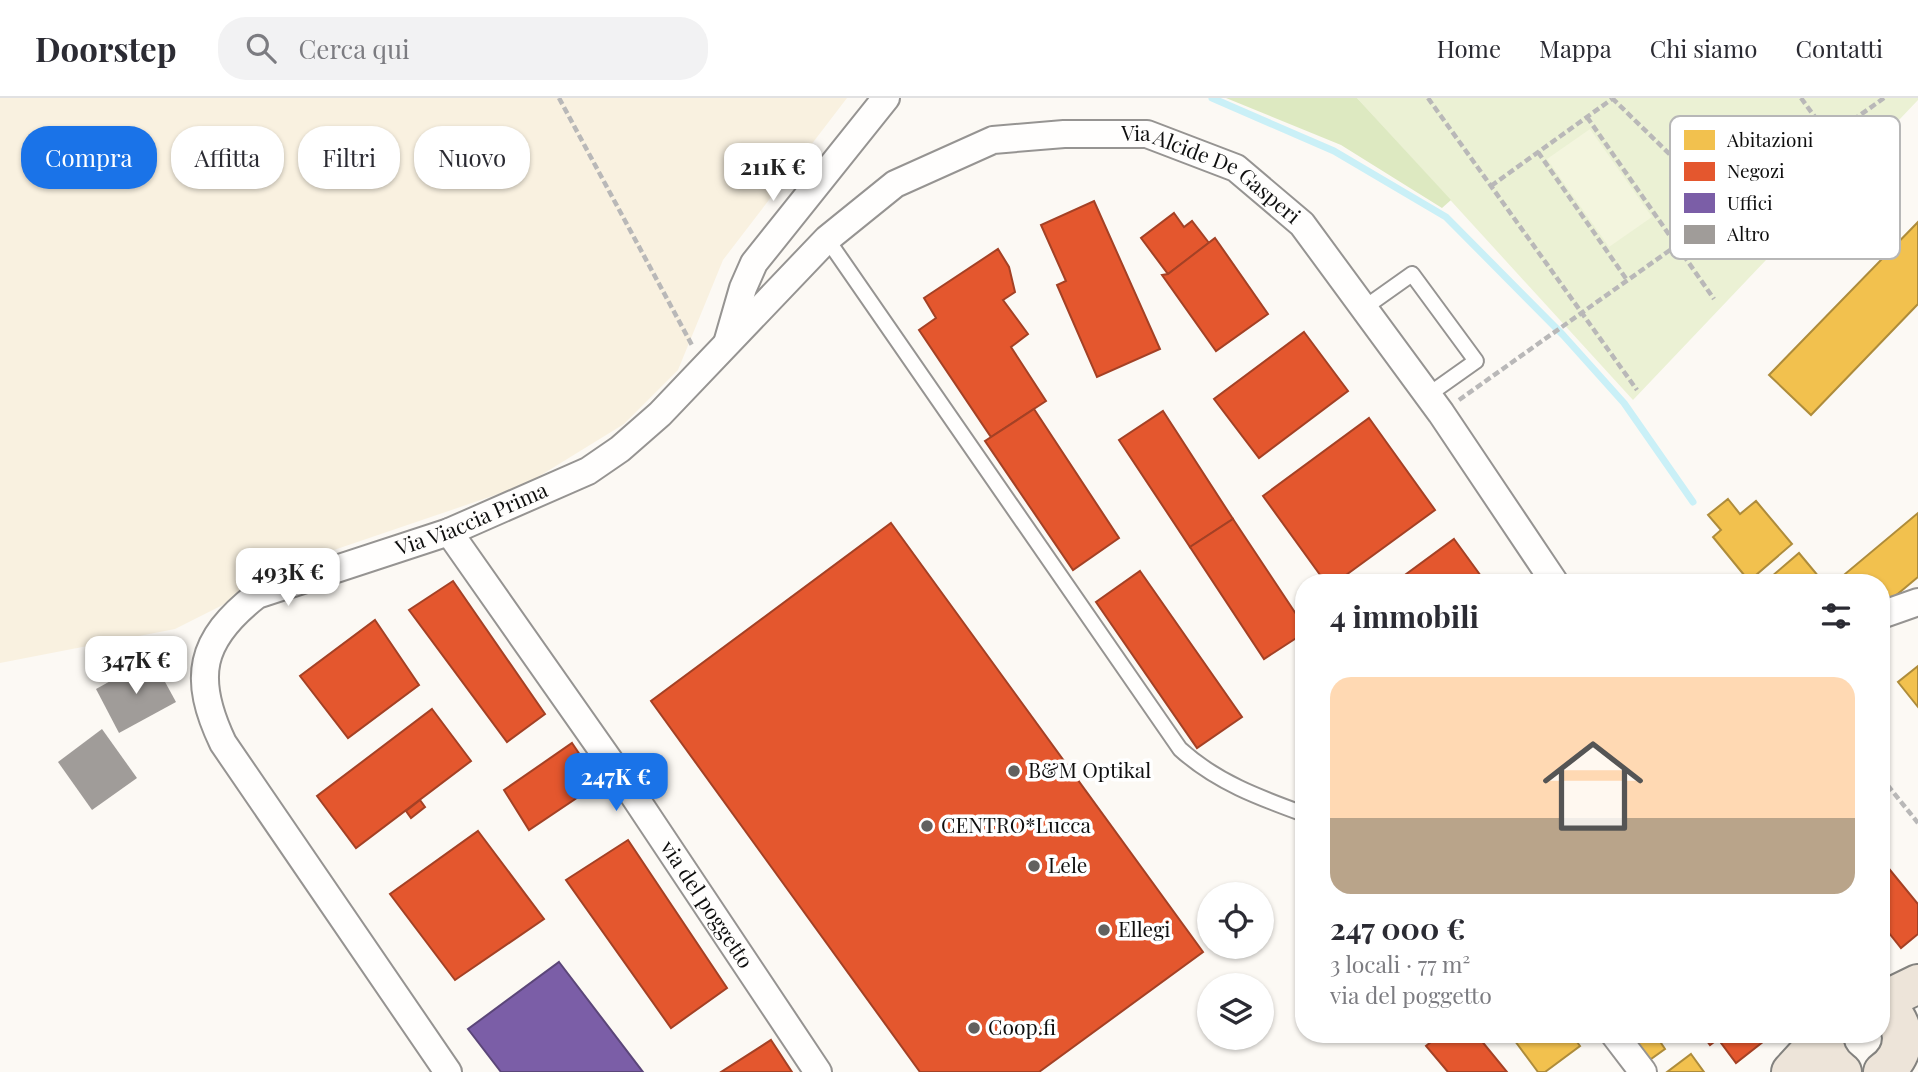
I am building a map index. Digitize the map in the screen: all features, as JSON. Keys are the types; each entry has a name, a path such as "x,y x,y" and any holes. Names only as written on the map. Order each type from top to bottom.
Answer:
{"main road":[{"path":"1897,1033 1918,984"},
{"path":"1791,1072 1817,1043"},
{"path":"1825,1043 1830,1061 1842,1072"}],"street":[{"path":"735,335 743,288 754,263 886,98"},
{"name":"Via Alcide De Gasperi","path":"735,335 827,239 895,184 993,140 1064,134 1147,134 1236,168 1302,224 1434,404 1549,574"},
{"name":"Via Viaccia Prima","path":"448,1072 223,743 210,716 203,687 204,668 222,631 240,608 257,595 449,531 588,471 660,415 735,335"},
{"name":"via del poggetto","path":"449,531 628,787 818,1072"},
{"path":"1890,612 1918,602"},
{"path":"1621,1043 1643,1072"}],"lane":[{"path":"827,239 1180,749 1195,762 1249,794 1295,811"},
{"path":"1364,309 1412,274 1476,361 1434,404"}],"path":[{"path":"559,98 704,367"},
{"path":"1428,98 1637,390"},
{"path":"1491,186 1613,98 1670,154"},
{"path":"1801,98 1815,116"},
{"path":"1858,116 1884,98"},
{"path":"1587,117 1670,235"},
{"path":"1538,152 1627,280"},
{"path":"1434,404 1542,341 1670,250"},
{"path":"1687,259 1714,299"},
{"path":"1890,788 1918,823"}],"shaded area":[{"path":"0,98 847,98 723,260 678,370 624,424 525,485 328,552 175,629 0,663"}],"green space":[{"path":"1226,98 1357,98 1451,200 1442,208 1341,145"},
{"path":"1357,98 1918,98 1900,119 1900,116 1670,116 1670,259 1767,259 1633,400"},
{"path":"1590,129 1652,217 1609,247 1547,159"}],"building: Abitazioni":[{"path":"1918,222 1918,304 1811,415 1769,375 1882,259 1900,259 1900,240"},
{"path":"1728,499 1740,514 1756,501 1792,544 1757,574 1743,574 1713,537 1721,530 1708,515"},
{"path":"1918,513 1918,577 1890,600 1890,574 1845,574"},
{"path":"1799,553 1816,574 1774,574"},
{"path":"1918,666 1918,707 1898,682"},
{"path":"1516,1043 1578,1043 1580,1046 1545,1072 1538,1072"},
{"path":"1631,1043 1661,1043 1665,1049 1644,1064"},
{"path":"1691,1054 1704,1072 1667,1072"}],"building: Negozi":[{"path":"1094,201 1160,349 1097,377 1057,285 1066,281 1041,225"},
{"path":"1174,213 1184,227 1192,221 1209,243 1168,274 1141,238"},
{"path":"1215,238 1268,314 1216,351 1162,275 1168,274"},
{"path":"998,249 1009,267 1015,292 1003,300 1028,334 1011,347 1046,401 991,437 919,330 936,318 924,298"},
{"path":"1304,332 1348,391 1259,458 1214,399"},
{"path":"1034,409 1119,538 1073,570 985,441"},
{"path":"1163,411 1233,519 1190,547 1119,440"},
{"path":"1369,418 1435,510 1347,574 1319,574 1263,496"},
{"path":"1233,519 1295,612 1295,639 1264,659 1190,547"},
{"name":"CENTRO*Lucca","path":"891,523 1197,944 1197,956 1039,1072 920,1072 651,701"},
{"path":"1454,539 1479,574 1406,574"},
{"path":"1140,571 1242,717 1197,748 1096,602"},
{"path":"453,581 545,714 507,742 409,610"},
{"path":"375,620 419,685 348,738 300,676"},
{"path":"432,709 471,761 356,848 317,796"},
{"path":"572,743 599,783 529,830 504,790"},
{"path":"420,800 425,807 411,818 406,811"},
{"path":"478,831 544,919 455,980 390,894"},
{"path":"628,840 727,988 671,1028 566,880"},
{"path":"1890,870 1918,904 1918,934 1901,948 1890,934"},
{"path":"771,1040 792,1072 721,1072"},
{"path":"1430,1043 1483,1043 1507,1072 1448,1072 1426,1046"},
{"path":"1721,1043 1762,1043 1736,1063"}],"building: Uffici":[{"path":"559,962 643,1072 501,1072 468,1029"}],"building: Altro":[{"path":"152,658 176,702 119,733 96,689"},
{"path":"102,729 137,778 92,810 58,762"}],"waterway":[{"path":"1212,98 1334,151 1446,217 1563,335 1624,403 1693,502"}],"place":[{"name":"B&M Optikal","path":"1014,771"},
{"name":"CENTRO*Lucca","path":"927,826"},
{"name":"Lele","path":"1034,866"},
{"name":"Ellegi","path":"1104,930"},
{"name":"Coop.fi","path":"974,1028"}]}
